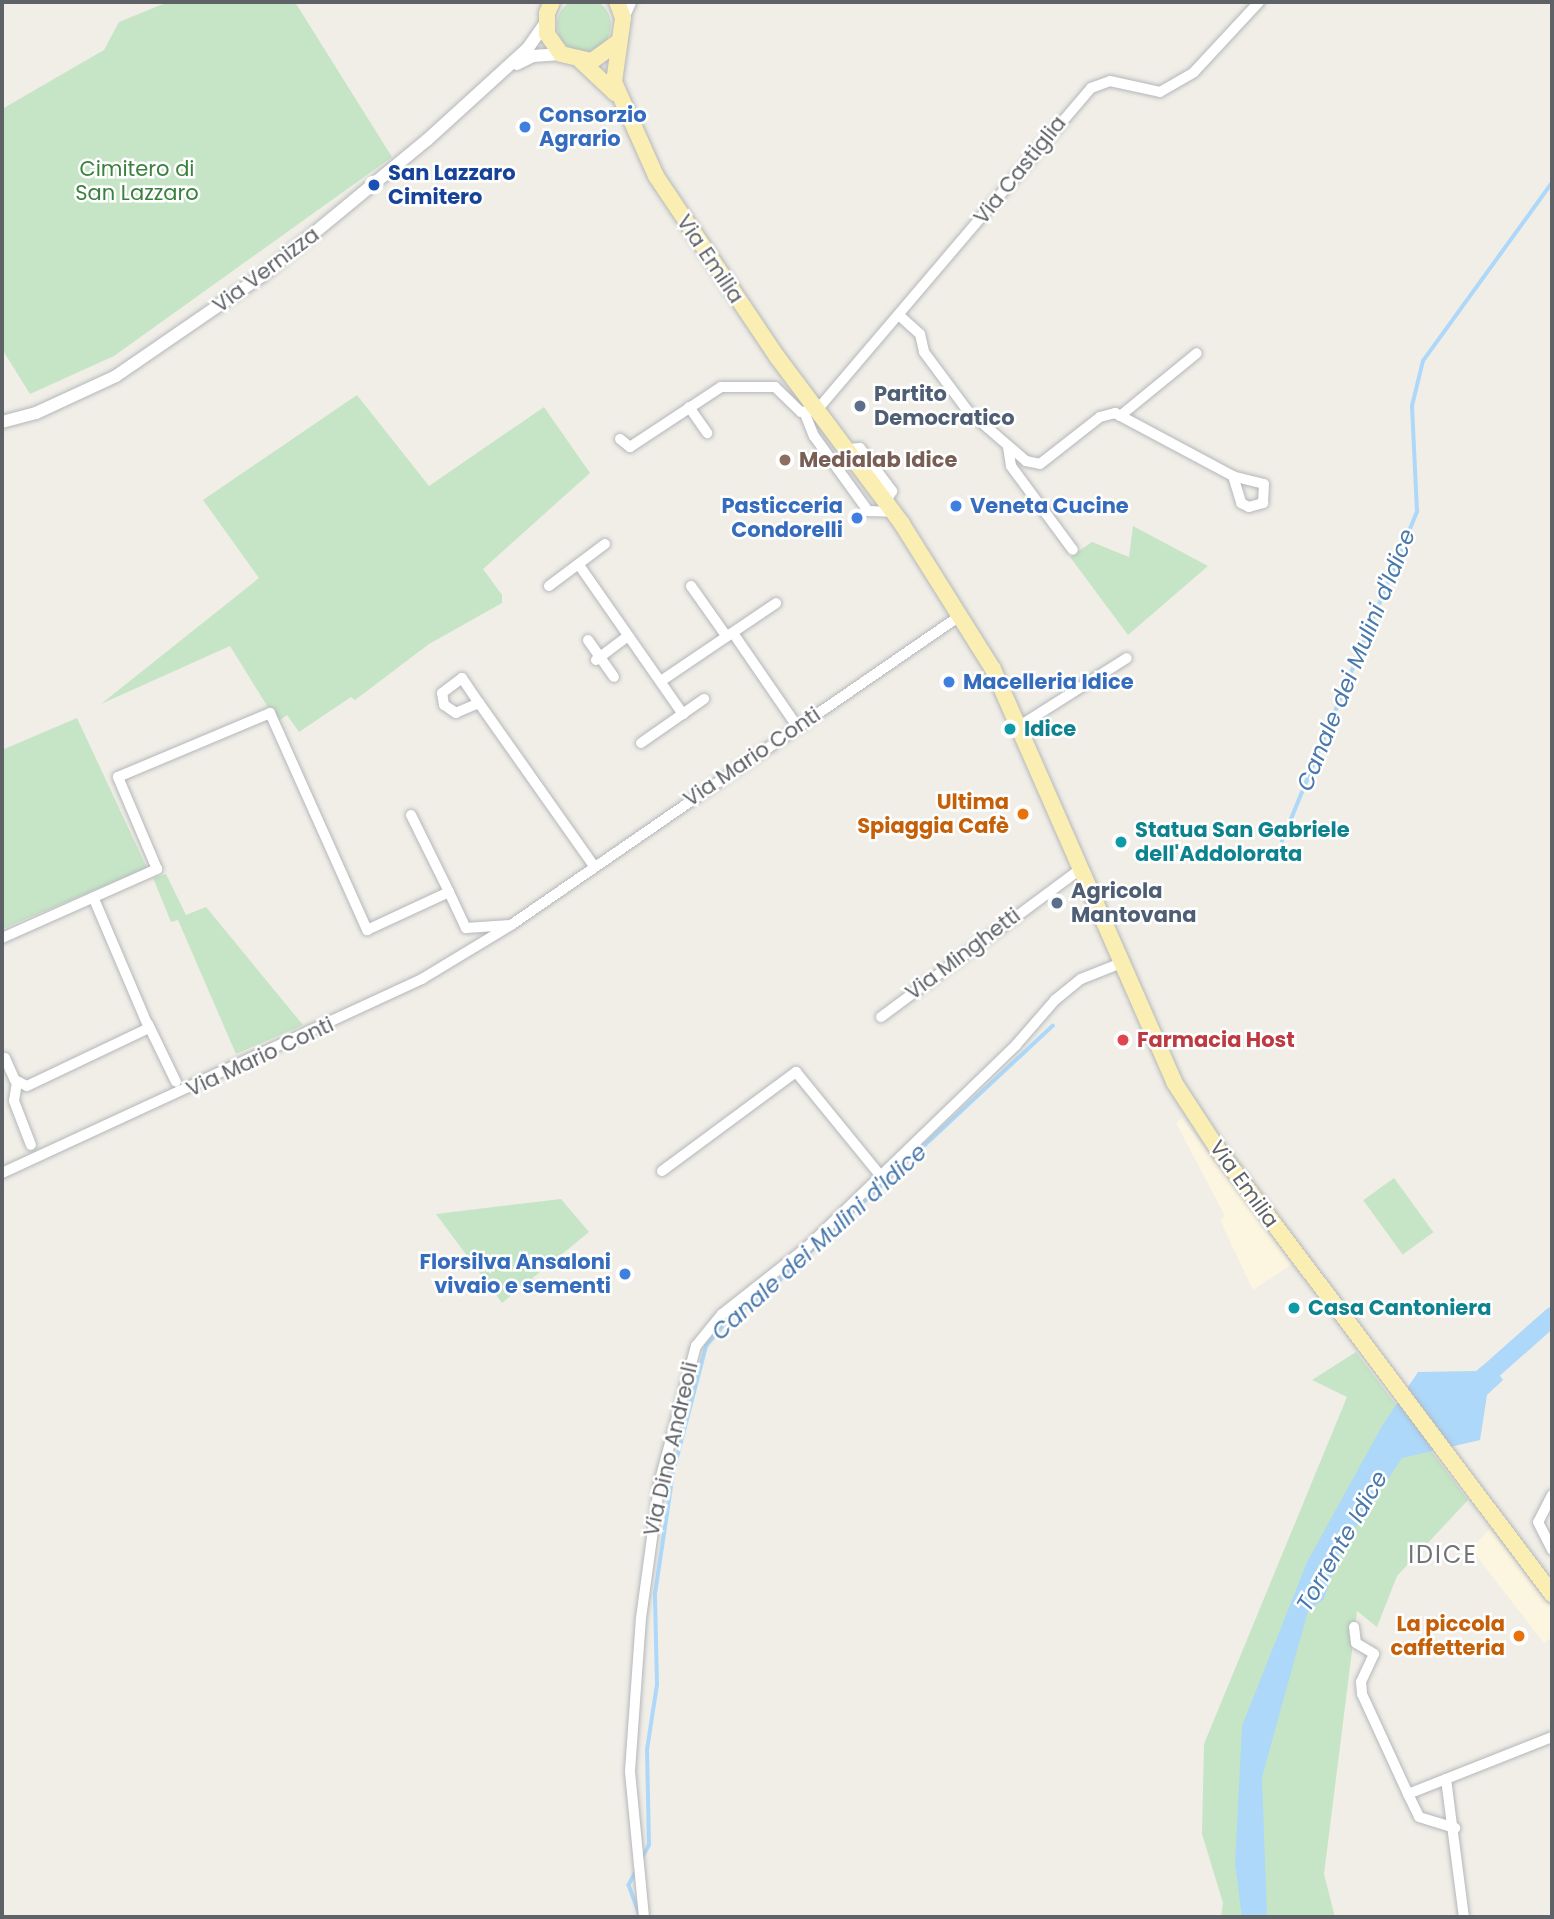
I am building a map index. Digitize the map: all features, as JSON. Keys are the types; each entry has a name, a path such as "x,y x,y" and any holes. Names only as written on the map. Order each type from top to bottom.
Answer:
{"main road":[{"path":"617,2 623,18"},
{"path":"546,10 553,45 561,54"},
{"name":"Via Emilia","path":"619,99 614,69 623,18"},
{"path":"581,61 602,57 617,43"},
{"name":"Via Emilia","path":"561,54 581,61 601,76 619,99 656,176 811,412 847,449 890,506 961,615 1021,725 1160,1056 1194,1115 1552,1594"}],"street":[{"path":"623,18 630,2"},
{"name":"Via Castiglia","path":"811,412 901,317 1091,88 1110,81 1160,92 1194,72 1258,2"},
{"name":"Via Vernizza","path":"2,422 36,413 104,382 174,338 374,186 537,38 546,10"},
{"name":"Via Vernizza","path":"501,72 533,56 561,54"},
{"path":"901,317 920,334 924,352 967,410 1026,461 1040,464 1100,417 1121,416 1233,476"},
{"path":"1121,416 1197,354"},
{"path":"620,439 631,447 721,387 768,386 778,372 778,358"},
{"name":"Via Emilia","path":"768,386 781,389 811,412 814,436 868,511 890,506"},
{"path":"689,407 707,433"},
{"path":"1008,447 1011,467 1073,550"},
{"path":"549,586 605,544"},
{"path":"579,565 683,714"},
{"path":"691,586 797,726"},
{"path":"661,681 776,603"},
{"name":"Via Mario Conti","path":"2,1173 355,1013 422,979 511,925 961,615"},
{"path":"598,658 628,636"},
{"path":"587,640 614,677"},
{"path":"1021,725 1127,658"},
{"path":"641,743 704,699"},
{"path":"479,703 594,866"},
{"path":"2,938 157,869 118,777 270,713 367,929 449,892"},
{"path":"411,816 466,928 511,925"},
{"name":"Via Minghetti","path":"880,1017 1080,869"},
{"path":"93,897 176,1082"},
{"name":"Via Dino Andreoli","path":"644,1917 642,1868 630,1770 641,1618 660,1479 696,1346 722,1314 784,1268 1016,1045 1055,1000 1081,979 1121,963"},
{"path":"17,1082 27,1086 146,1033 148,1024"},
{"path":"5,1058 17,1082 14,1101 31,1145"},
{"path":"662,1171 796,1072 880,1175"},
{"path":"1552,1495 1538,1522 1552,1550"},
{"path":"1354,1627 1356,1643 1374,1654 1361,1682 1362,1694 1419,1817 1455,1828"},
{"path":"1408,1794 1552,1737"},
{"path":"1446,1779 1455,1828 1464,1917"}],"shaded area":[{"path":"1182,1118 1292,1264 1253,1290 1220,1220 1225,1216 1176,1123"},
{"path":"1490,1529 1552,1609 1552,1637 1544,1643 1471,1549"}],"green space":[{"path":"589,-2 599,2 607,10 611,25 607,40 599,48 579,52 569,48 561,40 557,20 561,10 569,2"},
{"name":"Cimitero di San Lazzaro","path":"168,2 295,2 392,157 114,356 30,394 2,349 2,109 104,50 119,22"},
{"path":"357,395 429,486 544,407 590,473 483,569 502,595 502,603 429,644 355,700 351,697 299,732 287,715 277,722 230,646 101,704 259,578 203,500"},
{"path":"1133,526 1208,566 1128,635 1070,557 1092,542 1129,557"},
{"path":"77,718 147,868 2,929 2,750"},
{"path":"166,874 186,915 206,907 303,1025 236,1054 178,920 171,922 153,878"},
{"path":"1394,1178 1433,1232 1403,1255 1363,1200"},
{"path":"561,1199 589,1232 502,1303 436,1214"},
{"path":"1356,1352 1468,1500 1397,1576 1377,1627 1357,1611 1324,1874 1335,1917 1221,1917 1223,1903 1202,1834 1204,1744 1347,1397 1312,1380"}],"water":[{"path":"1489,1361 1503,1380 1487,1395 1480,1440 1402,1458 1340,1551 1324,1599 1308,1611 1262,1777 1267,1917 1242,1917 1235,1864 1242,1726 1307,1562 1382,1426 1418,1372 1476,1371"}],"waterway":[{"name":"Canale dei Mulini d'Idice","path":"1282,841 1417,512 1412,406 1423,361 1552,183"},
{"name":"Canale dei Mulini d'Idice","path":"641,1860 649,1845 647,1750 657,1685 655,1594 673,1473 706,1346 729,1319 763,1296 1053,1026"},
{"name":"Torrente Idice","path":"1474,1385 1552,1316"},
{"name":"Canale dei Mulini d'Idice","path":"637,1870 629,1885 640,1915"}],"place":[{"name":"Consorzio Agrario","path":"525,127"},
{"name":"San Lazzaro Cimitero","path":"374,185"},
{"name":"Partito Democratico","path":"860,406"},
{"name":"Medialab Idice","path":"785,460"},
{"name":"Veneta Cucine","path":"956,506"},
{"name":"Pasticceria Condorelli","path":"857,518"},
{"name":"Macelleria Idice","path":"949,682"},
{"name":"Idice","path":"1010,729"},
{"name":"Ultima Spiaggia Cafè","path":"1023,814"},
{"name":"Statua San Gabriele dell'Addolorata","path":"1121,842"},
{"name":"Agricola Mantovana","path":"1057,903"},
{"name":"Farmacia Host","path":"1123,1040"},
{"name":"Florsilva Ansaloni vivaio e sementi","path":"625,1274"},
{"name":"Casa Cantoniera","path":"1294,1308"},
{"name":"La piccola caffetteria","path":"1519,1636"}],"district":[{"name":"IDICE","path":"1443,1555"}]}
